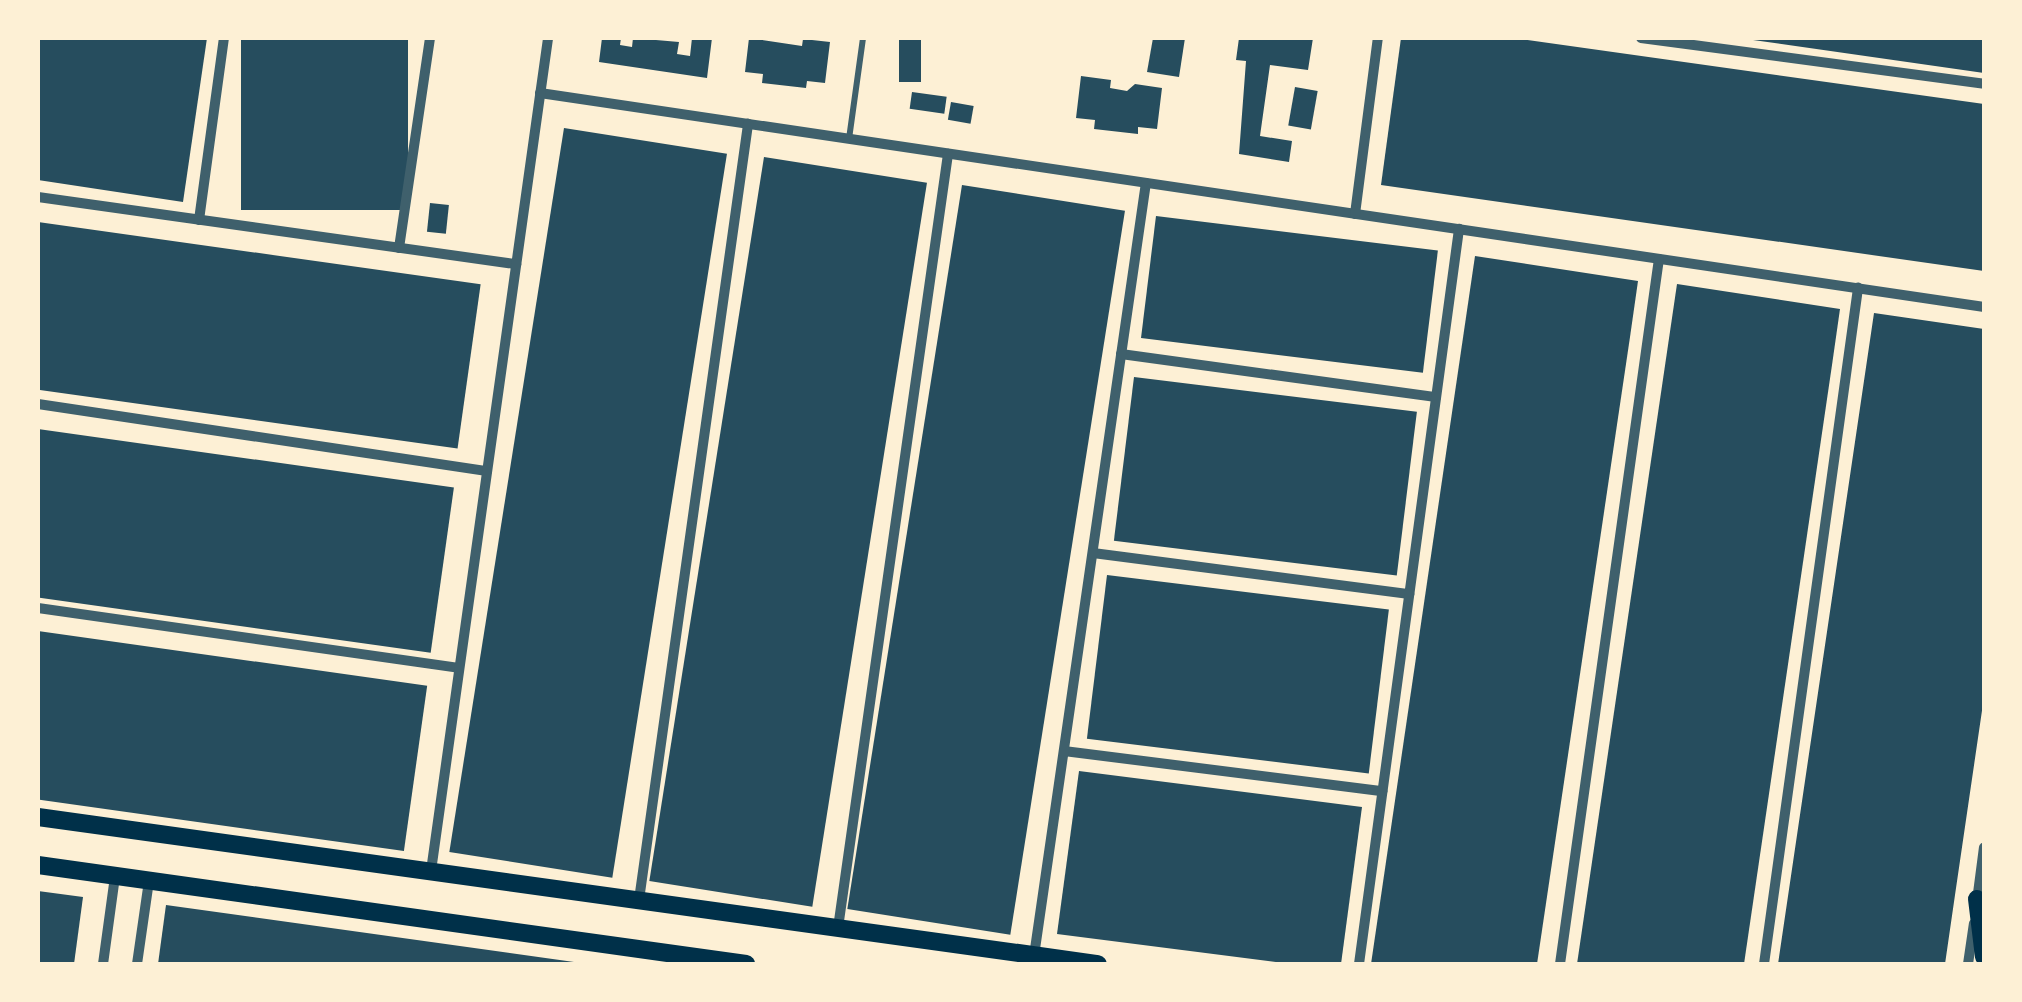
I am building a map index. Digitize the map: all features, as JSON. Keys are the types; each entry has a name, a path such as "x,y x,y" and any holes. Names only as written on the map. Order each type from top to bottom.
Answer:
{"main road":[{"path":"38,817 1098,964"},
{"path":"38,865 746,964"},
{"path":"1977,899 1984,957"}],"street":[{"path":"200,220 224,38"},
{"path":"399,248 430,38"},
{"path":"431,871 548,38"},
{"path":"1355,214 1378,38"},
{"path":"1641,38 1984,84"},
{"path":"540,94 1984,307"},
{"path":"639,900 748,124"},
{"path":"838,928 948,154"},
{"path":"1034,956 1146,183"},
{"path":"38,197 516,264"},
{"path":"1359,964 1458,229"},
{"path":"1560,964 1659,259"},
{"path":"1764,964 1858,288"},
{"path":"1121,354 1436,397"},
{"path":"38,404 487,471"},
{"path":"1093,553 1409,594"},
{"path":"38,608 459,668"},
{"path":"1064,750 1382,791"},
{"path":"1968,964 1984,847"},
{"path":"103,964 115,876"},
{"path":"138,964 149,881"}],"lane":[{"path":"849,139 864,38"}],"building":[{"path":"38,38 207,38 183,202 38,180"},
{"path":"241,38 408,38 408,210 241,210"},
{"path":"602,38 621,38 620,45 632,47 633,38 679,42 677,54 690,56 692,38 712,38 707,78 599,62"},
{"path":"749,38 802,46 803,39 830,42 825,83 807,81 806,88 762,83 763,74 745,72"},
{"path":"899,38 921,38 921,82 899,82"},
{"path":"1153,38 1185,38 1179,77 1147,72"},
{"path":"1239,38 1313,38 1308,70 1270,65 1260,136 1292,141 1289,162 1239,154 1246,61 1236,60"},
{"path":"1401,38 1513,38 1984,104 1984,271 1381,185"},
{"path":"1984,38 1984,73 1753,40"},
{"path":"1081,76 1111,80 1110,88 1127,91 1135,84 1162,88 1157,129 1138,127 1138,134 1094,129 1095,120 1076,118"},
{"path":"1295,87 1318,91 1311,129 1288,125"},
{"path":"912,92 947,97 944,114 910,109"},
{"path":"951,102 974,106 971,124 948,120"},
{"path":"564,128 727,154 612,878 449,852"},
{"path":"764,157 927,183 812,907 649,881"},
{"path":"962,185 1125,211 1010,935 847,909"},
{"path":"430,203 449,205 446,234 427,232"},
{"path":"1156,216 1438,251 1423,373 1141,338"},
{"path":"38,222 481,284 458,449 38,390"},
{"path":"1475,256 1638,281 1630,337 1537,964 1371,964"},
{"path":"1677,284 1840,309 1744,964 1577,964"},
{"path":"1874,313 1984,329 1984,697 1945,964 1778,964"},
{"path":"1134,377 1417,412 1397,576 1114,541"},
{"path":"38,429 454,487 431,653 38,598"},
{"path":"1107,575 1389,610 1369,773 1087,739"},
{"path":"38,631 427,686 404,851 38,800"},
{"path":"1079,771 1362,807 1341,964 1291,964 1057,934"},
{"path":"38,891 83,897 74,964 38,964"},
{"path":"166,905 574,962 574,964 158,964"}]}
